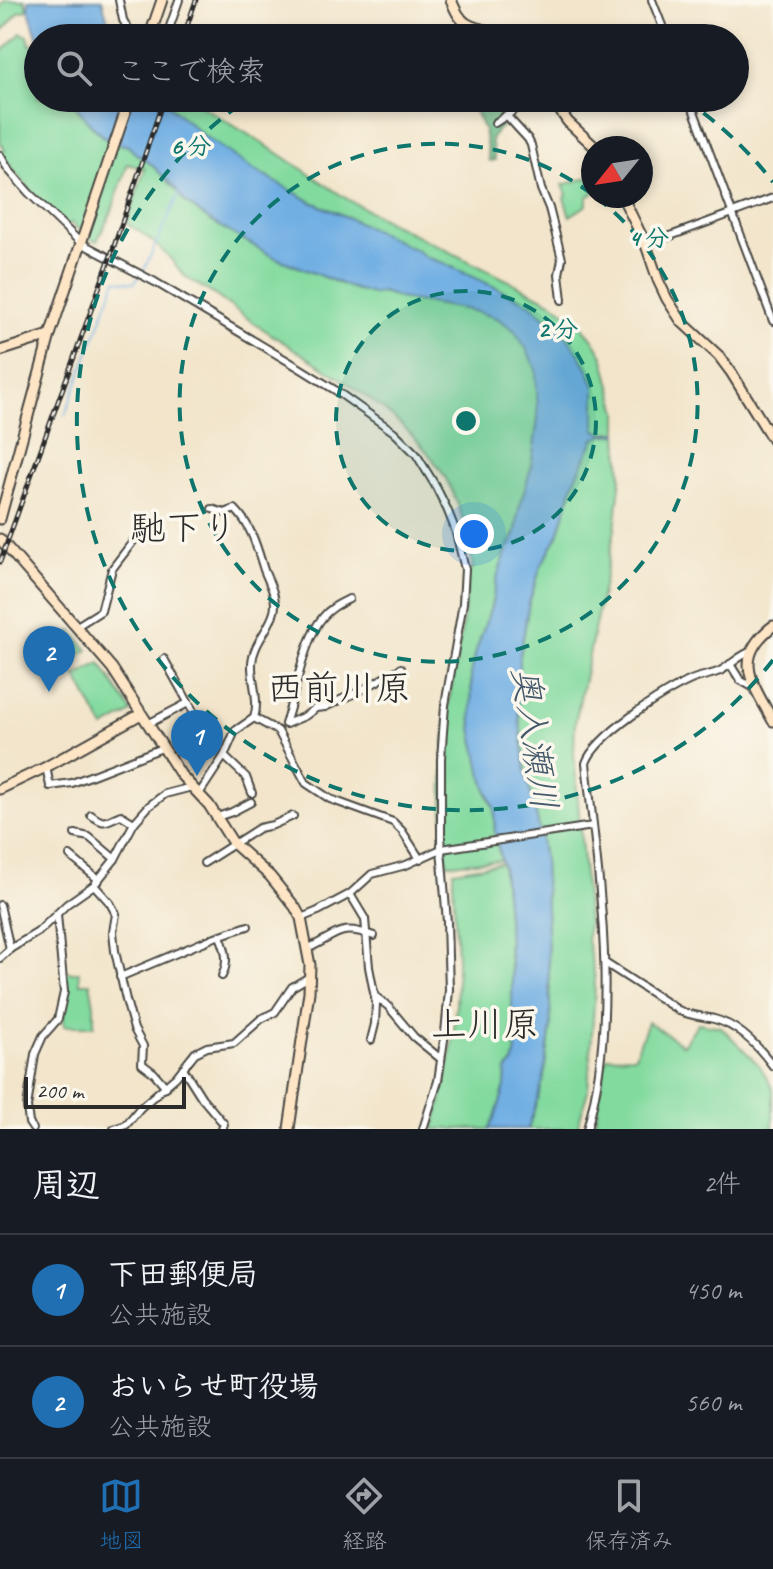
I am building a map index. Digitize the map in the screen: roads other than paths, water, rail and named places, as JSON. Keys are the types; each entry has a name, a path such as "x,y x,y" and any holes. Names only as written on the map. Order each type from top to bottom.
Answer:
{"main road":[{"path":"154,24 162,0"},
{"path":"451,0 458,14 470,24"},
{"path":"0,519 50,335 125,112"},
{"path":"561,112 583,136"},
{"path":"628,208 667,299 682,322 719,356 773,440"},
{"path":"0,351 50,335"},
{"path":"0,539 112,668 181,775 217,817 233,843 270,876 301,918 310,976 289,1129"},
{"path":"773,626 756,642 748,667 754,688 773,721"},
{"path":"0,789 141,714"}],"street":[{"path":"119,0 125,24"},
{"path":"171,24 179,0"},
{"path":"652,0 661,24"},
{"path":"495,123 511,112"},
{"path":"694,112 773,321"},
{"path":"506,115 531,145 562,259 559,274 562,300"},
{"path":"0,155 29,193 82,242 335,390 394,432 416,454 435,485 455,529 465,569 463,603 444,718 441,759 449,990 438,1081 423,1129"},
{"path":"646,245 773,198"},
{"path":"0,958 31,938 67,904 97,883 115,859 134,823 149,806 160,798 196,791 224,756 235,731 254,718 256,703 252,662 257,645 274,613 274,595 258,545 242,516 235,509 225,513 212,509"},
{"path":"77,626 101,611 112,569 148,522"},
{"path":"285,724 317,624 334,606 349,599"},
{"path":"587,1129 599,1076 605,963 591,826 588,757 628,718 690,681 720,671 742,654 752,651"},
{"path":"164,659 194,714 191,721"},
{"path":"730,664 740,680 754,688"},
{"path":"275,729 316,708 360,691 401,668"},
{"path":"148,724 188,703"},
{"path":"254,718 275,729 306,783 330,799 393,822 420,859"},
{"path":"46,767 50,786 57,786 93,776 162,748"},
{"path":"224,756 246,777 252,793"},
{"path":"217,817 251,802"},
{"path":"91,815 102,823 121,815 134,823"},
{"path":"204,863 259,828 293,816"},
{"path":"301,918 350,894 372,874 406,865 442,849 591,826"},
{"path":"75,834 89,837 115,859"},
{"path":"70,856 97,883 116,914 113,939 134,1029 143,1046 142,1064 166,1087"},
{"path":"350,894 363,915 370,935 369,967 376,997 371,1040"},
{"path":"0,905 10,949"},
{"path":"33,1129 27,1107 35,1054 43,1036 58,1019 64,992 57,914"},
{"path":"120,977 248,926"},
{"path":"307,949 341,931 356,930 370,935"},
{"path":"220,936 227,959 222,976"},
{"path":"605,963 678,1010 715,1019 737,1030 773,1066"},
{"path":"114,1129 126,1125 140,1108 166,1087 195,1053 234,1043 261,1019 275,1012 292,987 310,976"},
{"path":"376,997 388,1006 414,1037 441,1059"},
{"path":"183,1068 224,1124 222,1129"}],"water":[{"path":"29,0 102,0 109,24 33,24"},
{"path":"80,112 176,112 204,136 254,170 310,201 529,303 564,333 589,371 595,387 597,431 618,432 594,439 574,482 558,535 541,566 529,603 519,661 518,706 526,773 544,860 551,1027 543,1081 528,1129 489,1129 505,1087 506,1071 514,1062 516,1049 512,1039 512,980 503,867 495,836 494,808 482,776 472,728 471,674 497,577 516,532 531,468 538,419 536,369 514,330 497,318 383,292 373,294 354,289 276,258 209,220 184,201 151,164 128,146 108,141"}],"waterway":[{"path":"143,272 179,194"},
{"path":"65,415 116,280 134,283 139,277"}],"railway":[{"path":"188,24 196,0"},
{"path":"0,562 159,112"}],"place":[{"name":"おいらせ町役場","path":"49,692"},
{"name":"下田郵便局","path":"197,776"}],"district":[{"name":"馳下り","path":"184,527"},
{"name":"西前川原","path":"339,687"},
{"name":"上川原","path":"485,1023"}],"water label":[{"name":"奥入瀬川","path":"536,738"}]}
